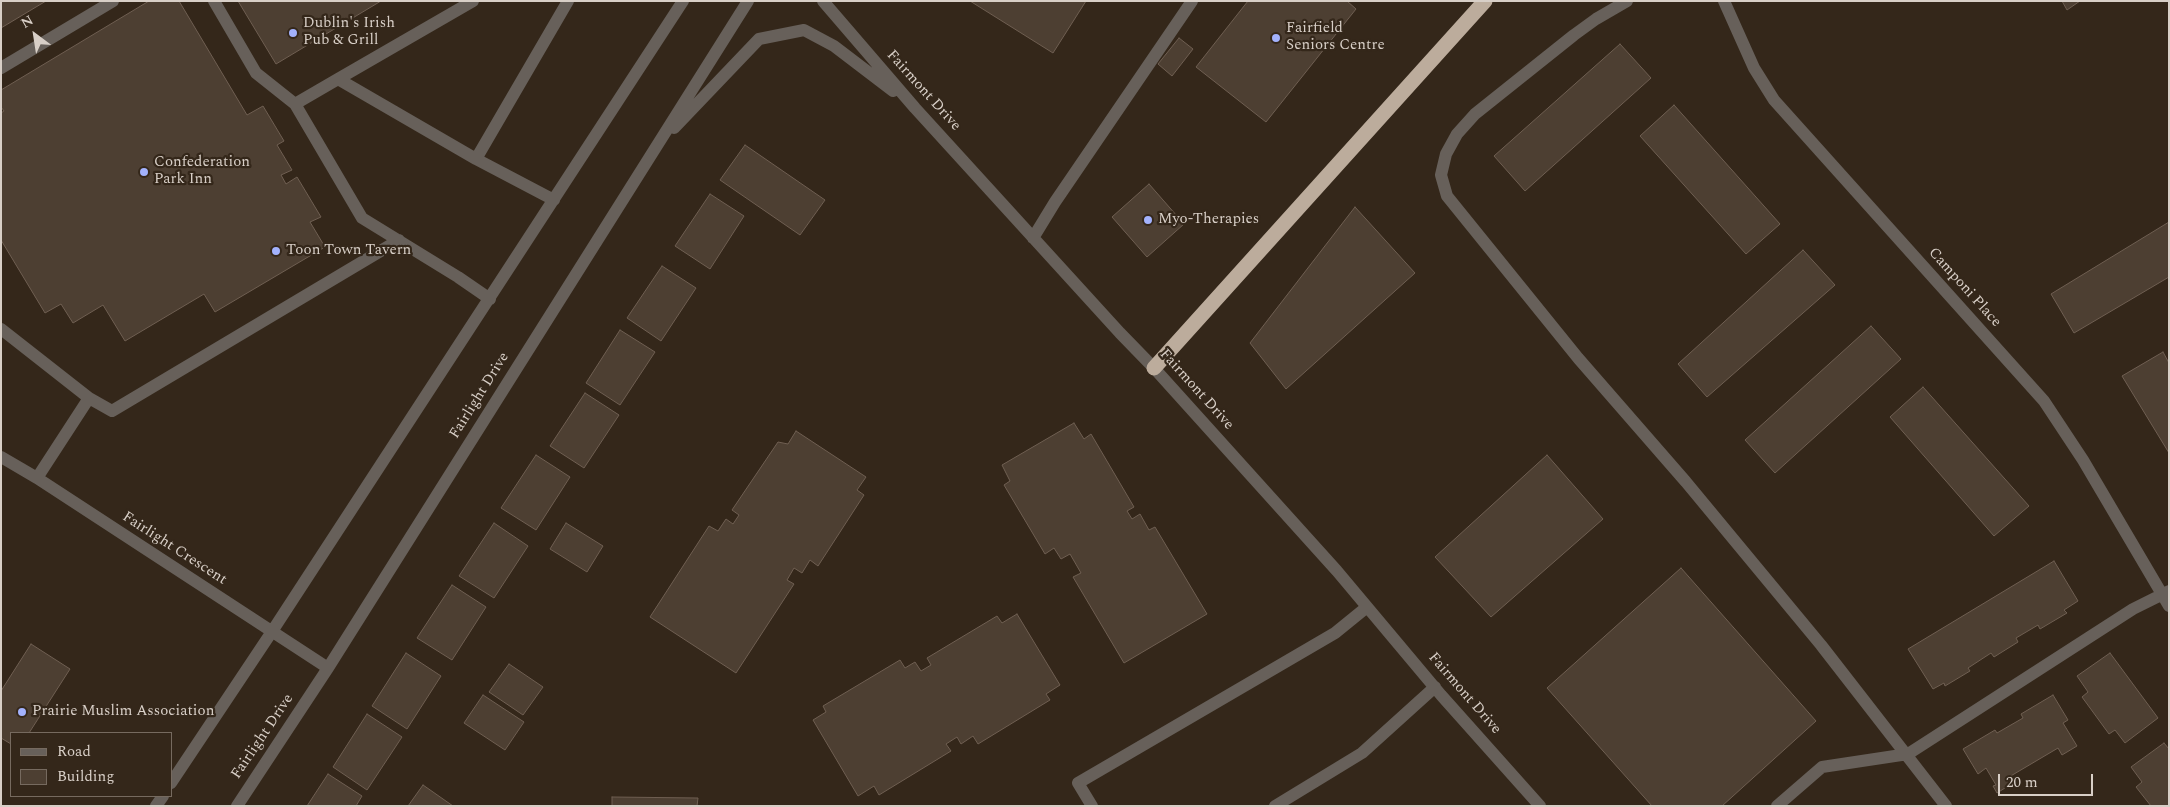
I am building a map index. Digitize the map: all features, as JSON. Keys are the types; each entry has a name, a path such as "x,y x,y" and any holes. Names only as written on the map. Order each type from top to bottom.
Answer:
{"highway":[{"path":"1154,368 1485,1"}],"street":[{"path":"1,68 113,1"},
{"path":"214,1 256,73 295,104 362,218 490,299"},
{"path":"295,104 473,1"},
{"path":"476,159 568,1"},
{"path":"172,782 684,1"},
{"name":"Fairlight Drive","path":"237,806 328,668 748,1"},
{"name":"Fairmont Drive","path":"823,1 915,108 1154,368 1367,607 1540,806"},
{"path":"1033,238 1055,202 1192,1"},
{"path":"1627,1 1596,19 1574,35 1475,114 1457,134 1446,154 1441,175 1447,196 1578,358 1686,482 1822,645 1908,754 1946,806"},
{"name":"Camponi Place","path":"1724,1 1754,68 1774,100 2044,401 2165,592 2169,606"},
{"path":"654,150 759,39 804,30 834,46 915,108"},
{"path":"338,79 476,159 554,200"},
{"path":"1,329 88,398 112,411 399,240"},
{"path":"37,478 88,398"},
{"name":"Fairlight Crescent","path":"1,457 37,478 271,633 328,668"},
{"path":"1778,806 1822,767 1908,754 2132,609 2165,592"},
{"path":"1092,806 1078,782 1335,633 1367,607"},
{"path":"1275,806 1362,754 1435,687"}],"building":[{"path":"1,1 46,1 1,28"},
{"name":"Confederation Park Inn","path":"149,1 179,1 247,115 263,106 284,141 277,145 292,170 281,175 286,184 297,177 321,217 310,222 325,247 215,312 204,294 125,341 103,305 73,323 61,304 45,313 1,240 1,113 4,111 1,107 1,90"},
{"name":"Dublin's Irish Pub & Grill","path":"238,1 381,1 276,64"},
{"path":"970,1 1086,1 1053,53"},
{"name":"Fairfield Seniors Centre","path":"1248,1 1347,1 1356,9 1266,122 1196,67"},
{"path":"2062,1 2080,1 2067,10"},
{"path":"1179,38 1193,49 1172,76 1158,64"},
{"path":"1620,44 1651,78 1525,191 1494,156"},
{"path":"1674,105 1780,224 1746,254 1640,136"},
{"path":"745,145 825,200 800,235 720,180"},
{"name":"Myo-Therapies","path":"1149,184 1184,224 1147,257 1112,217"},
{"path":"710,194 744,216 710,269 675,246"},
{"path":"1355,207 1415,273 1286,389 1250,343"},
{"path":"2169,222 2169,277 2074,333 2051,294"},
{"path":"1803,250 1835,285 1707,397 1678,364"},
{"path":"662,266 696,288 661,341 627,318"},
{"path":"1871,326 1901,359 1775,473 1745,440"},
{"path":"620,330 655,352 620,405 586,383"},
{"path":"2163,352 2169,363 2169,453 2122,376"},
{"path":"1923,387 2029,506 1994,536 1890,417"},
{"path":"585,393 619,415 584,468 550,446"},
{"path":"1074,423 1084,439 1091,434 1134,507 1127,511 1132,519 1140,514 1149,530 1155,527 1207,614 1124,663 1073,577 1081,573 1070,554 1061,559 1054,548 1045,554 1004,485 1010,481 1002,465"},
{"path":"796,431 866,477 857,490 864,495 818,566 810,560 802,573 794,568 787,580 794,584 736,673 650,617 709,526 718,531 726,519 733,524 739,515 732,510 778,442 788,444"},
{"path":"536,455 570,477 536,530 501,508"},
{"path":"1547,455 1603,519 1491,617 1435,557"},
{"path":"494,523 528,546 494,598 459,576"},
{"path":"566,523 603,546 587,572 550,549"},
{"path":"2054,561 2078,601 2064,610 2067,613 2040,629 2038,625 2016,638 2018,642 1994,657 1991,653 1968,668 1970,671 1945,686 1944,683 1933,689 1908,649"},
{"path":"1681,568 1816,721 1722,806 1652,806 1547,688"},
{"path":"452,585 486,607 452,660 417,638"},
{"path":"1017,614 1060,685 1046,694 1050,700 978,744 973,736 961,744 957,737 946,744 951,751 879,795 874,786 858,796 813,720 826,712 823,706 900,660 905,668 915,662 921,671 931,665 927,658 997,616 1002,623"},
{"name":"Prairie Muslim Association","path":"31,644 70,669 30,732 10,732 10,743 1,738 1,691"},
{"path":"406,653 441,676 407,729 372,706"},
{"path":"2110,653 2158,718 2125,743 2115,730 2109,734 2082,697 2088,692 2077,676"},
{"path":"509,664 543,687 523,715 489,692"},
{"path":"483,695 524,722 505,750 464,723"},
{"path":"2053,695 2068,720 2063,723 2077,746 2062,755 2058,748 2009,777 2013,783 1997,793 1993,786 1996,785 1986,768 1978,774 1963,749 1995,730 1997,733 2023,718 2021,714"},
{"path":"367,714 402,737 367,790 333,767"},
{"path":"2164,743 2169,749 2169,806 2151,806 2136,787 2142,782 2131,767"},
{"path":"328,774 362,796 356,806 307,806"},
{"path":"423,785 453,806 408,806"},
{"path":"612,797 698,798 697,806 612,806"}],"place":[{"name":"Dublin's Irish Pub & Grill","path":"293,33"},
{"name":"Fairfield Seniors Centre","path":"1276,38"},
{"name":"Confederation Park Inn","path":"144,172"},
{"name":"Myo-Therapies","path":"1148,220"},
{"name":"Toon Town Tavern","path":"276,251"},
{"name":"Prairie Muslim Association","path":"22,712"}]}
